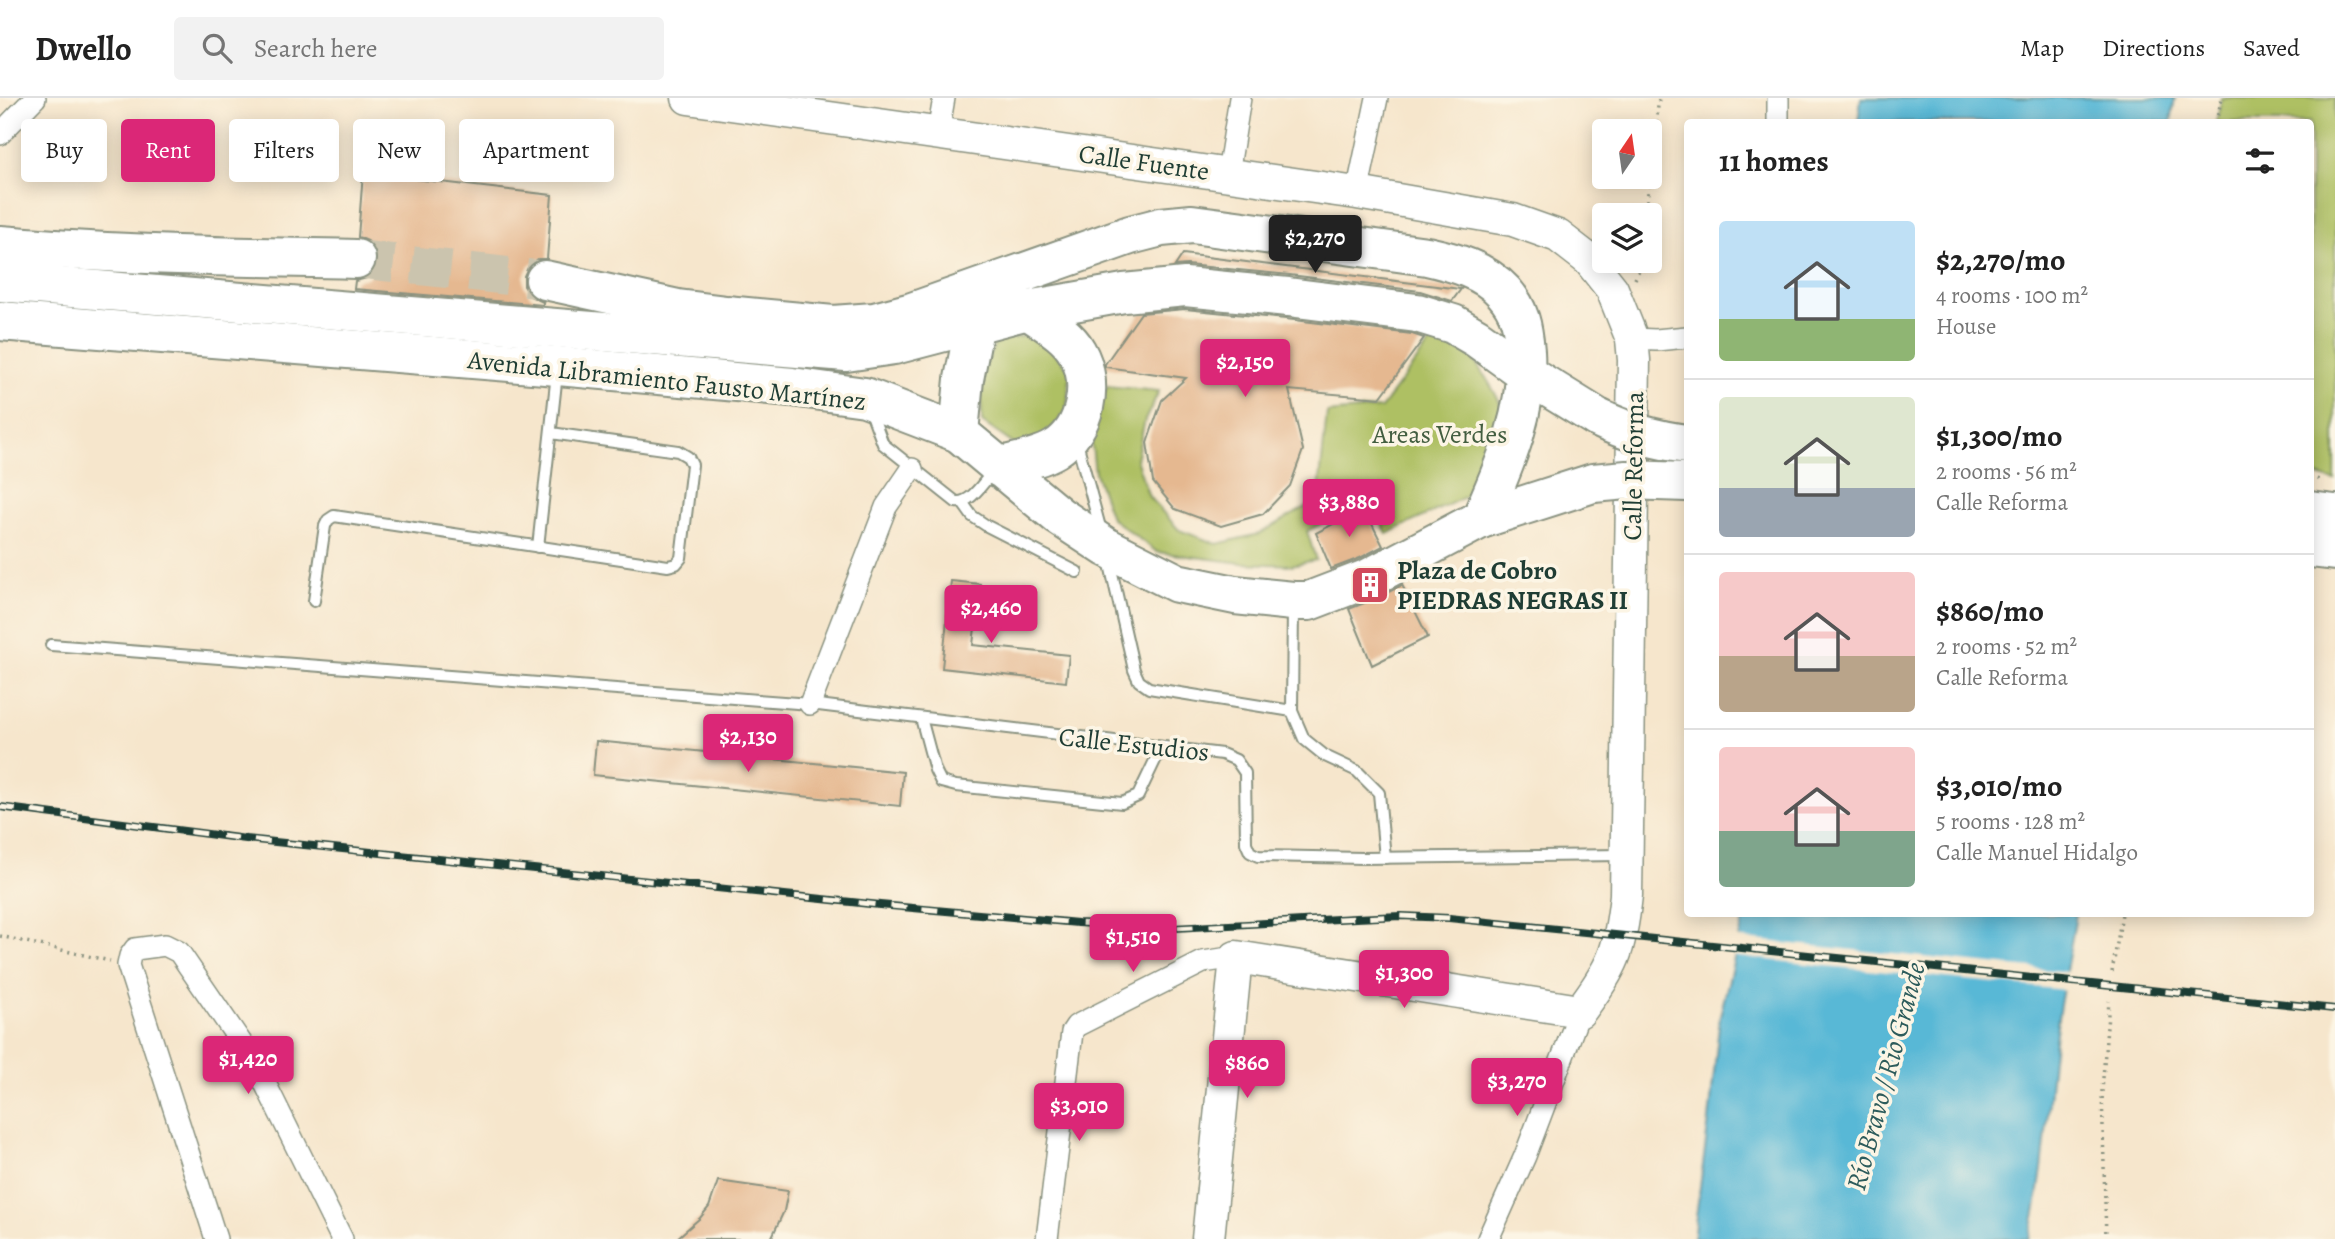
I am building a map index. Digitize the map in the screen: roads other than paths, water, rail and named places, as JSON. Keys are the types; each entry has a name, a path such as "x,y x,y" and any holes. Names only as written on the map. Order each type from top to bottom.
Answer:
{"highway":[{"path":"545,280 678,309 833,325 874,322 912,312 1161,227 1192,225 1427,256 1459,264 1482,275 1503,290 1523,324 1527,374 1521,416 1508,458 1481,519"},
{"path":"0,245 131,254 356,259"},
{"name":"Avenida Libramiento Fausto Martínez","path":"0,282 846,352 894,345 1028,310 1124,293 1185,287 1418,313 1453,324 1598,418 1625,431 1662,441 1684,443"},
{"path":"998,467 1055,449 1074,433 1082,413 1087,382 1077,352 1057,330 1028,310"},
{"name":"Avenida Libramiento Fausto Martínez","path":"0,321 558,366 792,387 865,397 959,433 1059,516 1106,547 1177,583 1293,601 1309,601 1369,578 1481,519 1593,483 1627,480 1684,482"},
{"path":"959,433 964,379 975,323"},
{"path":"2314,511 2335,514"},
{"path":"2314,548 2335,551"}],"street":[{"path":"0,134 35,98"},
{"name":"Calle Fuente","path":"688,98 1357,193 1513,220 1558,236 1589,260"},
{"path":"938,132 944,98"},
{"path":"1228,174 1240,98"},
{"path":"1357,193 1377,98"},
{"path":"1778,98 1778,119"},
{"name":"Calle Reforma","path":"1580,1011 1604,979 1622,935 1627,855 1634,360 1632,339 1612,289 1589,260"},
{"path":"1632,339 1684,338"},
{"path":"810,704 886,507 912,469"},
{"path":"216,1239 128,965 135,949 165,945 179,952 255,1063 342,1239"},
{"path":"1208,1239 1236,957"},
{"path":"1047,1239 1069,1042 1076,1026 1203,962 1236,957 1580,1011 1534,1132 1488,1239"}],"lane":[{"path":"538,547 558,366"},
{"path":"865,397 883,444 956,502 968,499 998,467"},
{"path":"314,601 325,526 334,516 668,566 676,564 681,558 692,465 688,457 678,451 551,433"},
{"path":"1074,433 1139,681 1149,688 1292,710"},
{"path":"962,502 972,516 987,526 1077,572"},
{"path":"1293,601 1292,710 1304,738 1325,756 1357,771 1379,793 1385,858"},
{"name":"Calle Estudios","path":"51,645 810,704 1222,754 1236,760 1245,773 1246,843 1250,852 1258,856 1385,858 1627,855"},
{"path":"921,719 941,782 956,786 1122,803 1138,796 1161,748"}],"water":[{"path":"1861,98 2175,98 2172,119 1858,119"},
{"name":"Río Bravo / Rio Grande","path":"1744,917 2075,917 2059,1011 2043,1159 2029,1239 1693,1239 1720,1016"}],"tunnel":[{"path":"356,259 545,280"}],"railway":[{"path":"0,807 246,839 1078,923 1174,928 1401,916 1449,918 2335,1009"}],"place":[{"name":"Plaza de Cobro PIEDRAS NEGRAS II","path":"1370,585"}],"park label":[{"name":"Areas Verdes","path":"1440,434"}]}
